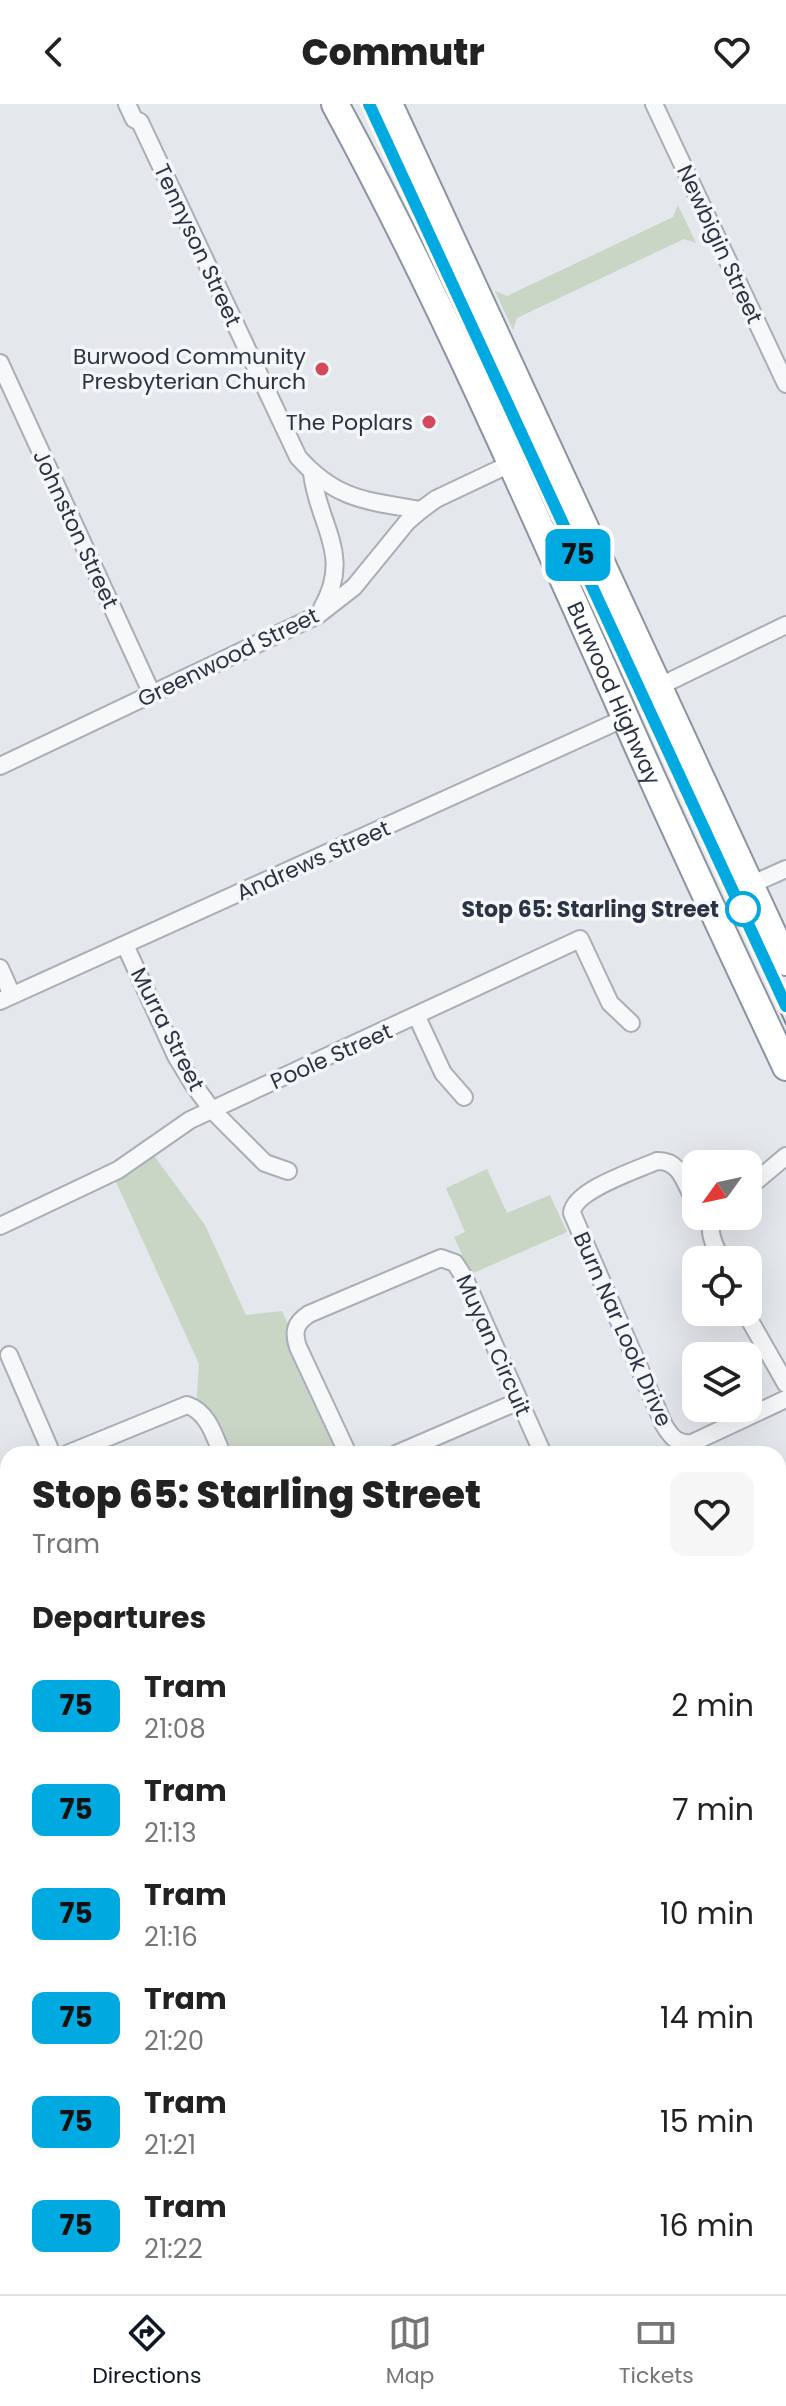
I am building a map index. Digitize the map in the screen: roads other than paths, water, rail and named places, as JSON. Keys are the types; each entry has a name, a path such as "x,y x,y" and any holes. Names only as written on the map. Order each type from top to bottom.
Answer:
{"highway":[{"name":"Burwood Highway","path":"335,104 408,242 512,463 625,718 786,1067"},
{"name":"Burwood Highway","path":"389,104 786,962"},
{"path":"408,242 445,226"}],"street":[{"name":"Tennyson Street","path":"127,104 134,119 140,122 298,457 332,488 359,499 421,510"},
{"name":"Newbigin Street","path":"654,104 786,384"},
{"name":"Johnston Street","path":"0,363 152,694"},
{"name":"Greenwood Street","path":"0,766 318,615 354,587 407,522 421,510 436,499 512,463"},
{"name":"Tennyson Street","path":"312,473 315,494 332,539 335,564 334,589 318,615"},
{"path":"658,687 786,625"},
{"name":"Andrews Street","path":"6,998 625,718"},
{"path":"750,885 786,869"},
{"name":"Poole Street","path":"0,1226 118,1170 190,1120 580,939 610,1003 631,1023"},
{"name":"Murra Street","path":"125,945 176,1056 193,1084 212,1110 265,1163 288,1171"},
{"path":"0,968 6,998"},
{"path":"417,1017 443,1073 464,1097"},
{"path":"762,1179 779,1167 786,1156"},
{"name":"Burn Nar Look Drive","path":"682,1178 674,1164 657,1161 582,1195 572,1213 664,1425 673,1438 686,1444 692,1443 786,1399"},
{"name":"Muyan Circuit","path":"344,1446 298,1347 297,1325 309,1314 433,1260 449,1259 460,1269 539,1446"},
{"path":"753,1326 786,1384"},
{"path":"9,1355 49,1446"},
{"path":"415,1446 519,1401"},
{"path":"87,1446 187,1405 196,1408 206,1418 218,1446"}],"tram line":[{"path":"361,104 786,1024"},
{"name":"75","path":"369,104 786,1006"}],"place":[{"name":"Burwood Community Presbyterian Church","path":"322,369"},
{"name":"The Poplars","path":"429,422"},
{"name":"Stop 65: Starling Street","path":"743,909"}]}
